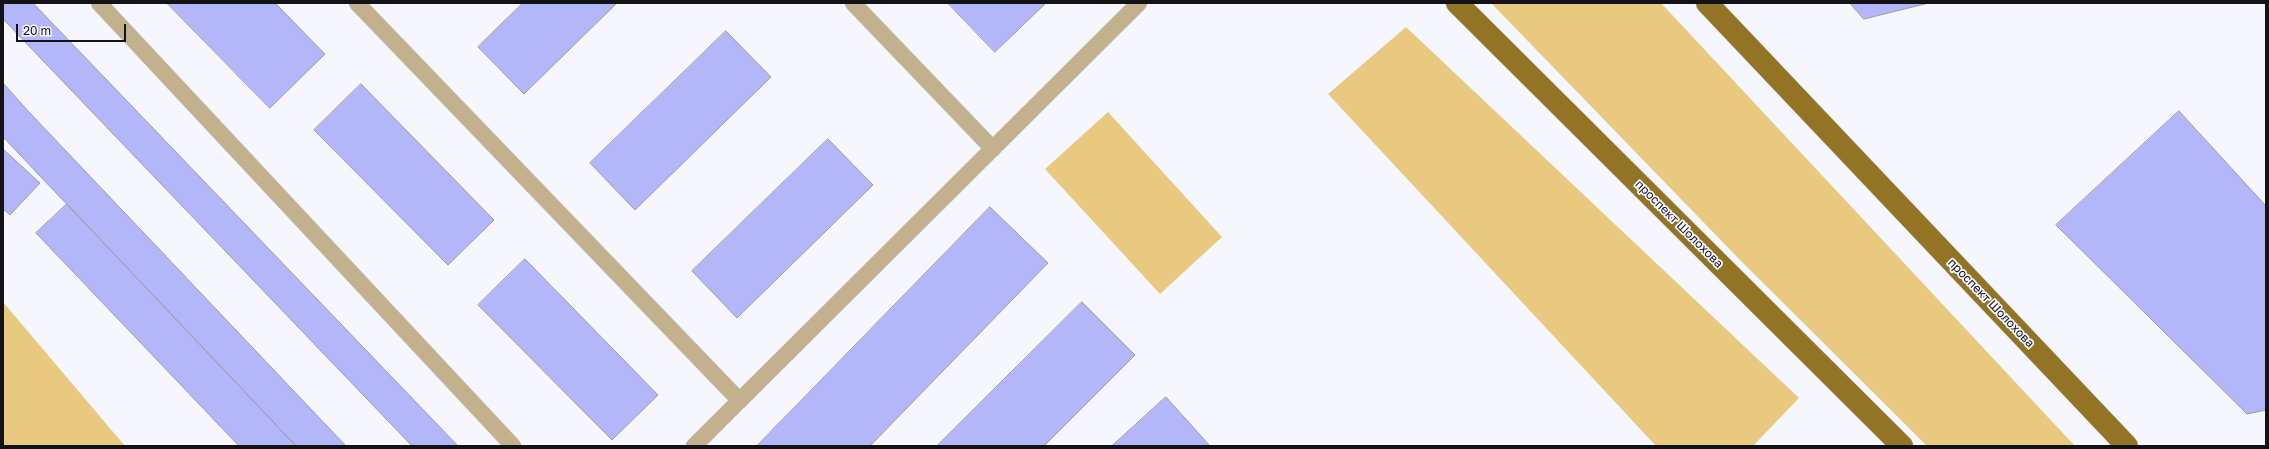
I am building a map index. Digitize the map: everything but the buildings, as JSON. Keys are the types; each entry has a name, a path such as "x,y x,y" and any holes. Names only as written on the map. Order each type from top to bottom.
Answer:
{"main road":[{"name":"проспект Шолохова","path":"1457,3 1902,446"},
{"name":"проспект Шолохова","path":"1707,3 2127,446"}],"lane":[{"path":"99,3 513,446"},
{"path":"357,3 739,400"},
{"path":"853,3 992,148"},
{"path":"694,446 1139,3"}],"shaded area":[{"path":"1491,3 1661,3 2075,446 1927,446 1740,260"},
{"path":"1406,27 1799,398 1753,446 1656,446 1328,94"},
{"path":"1108,112 1222,237 1160,294 1045,169"},
{"path":"3,302 125,446 3,446"}]}
